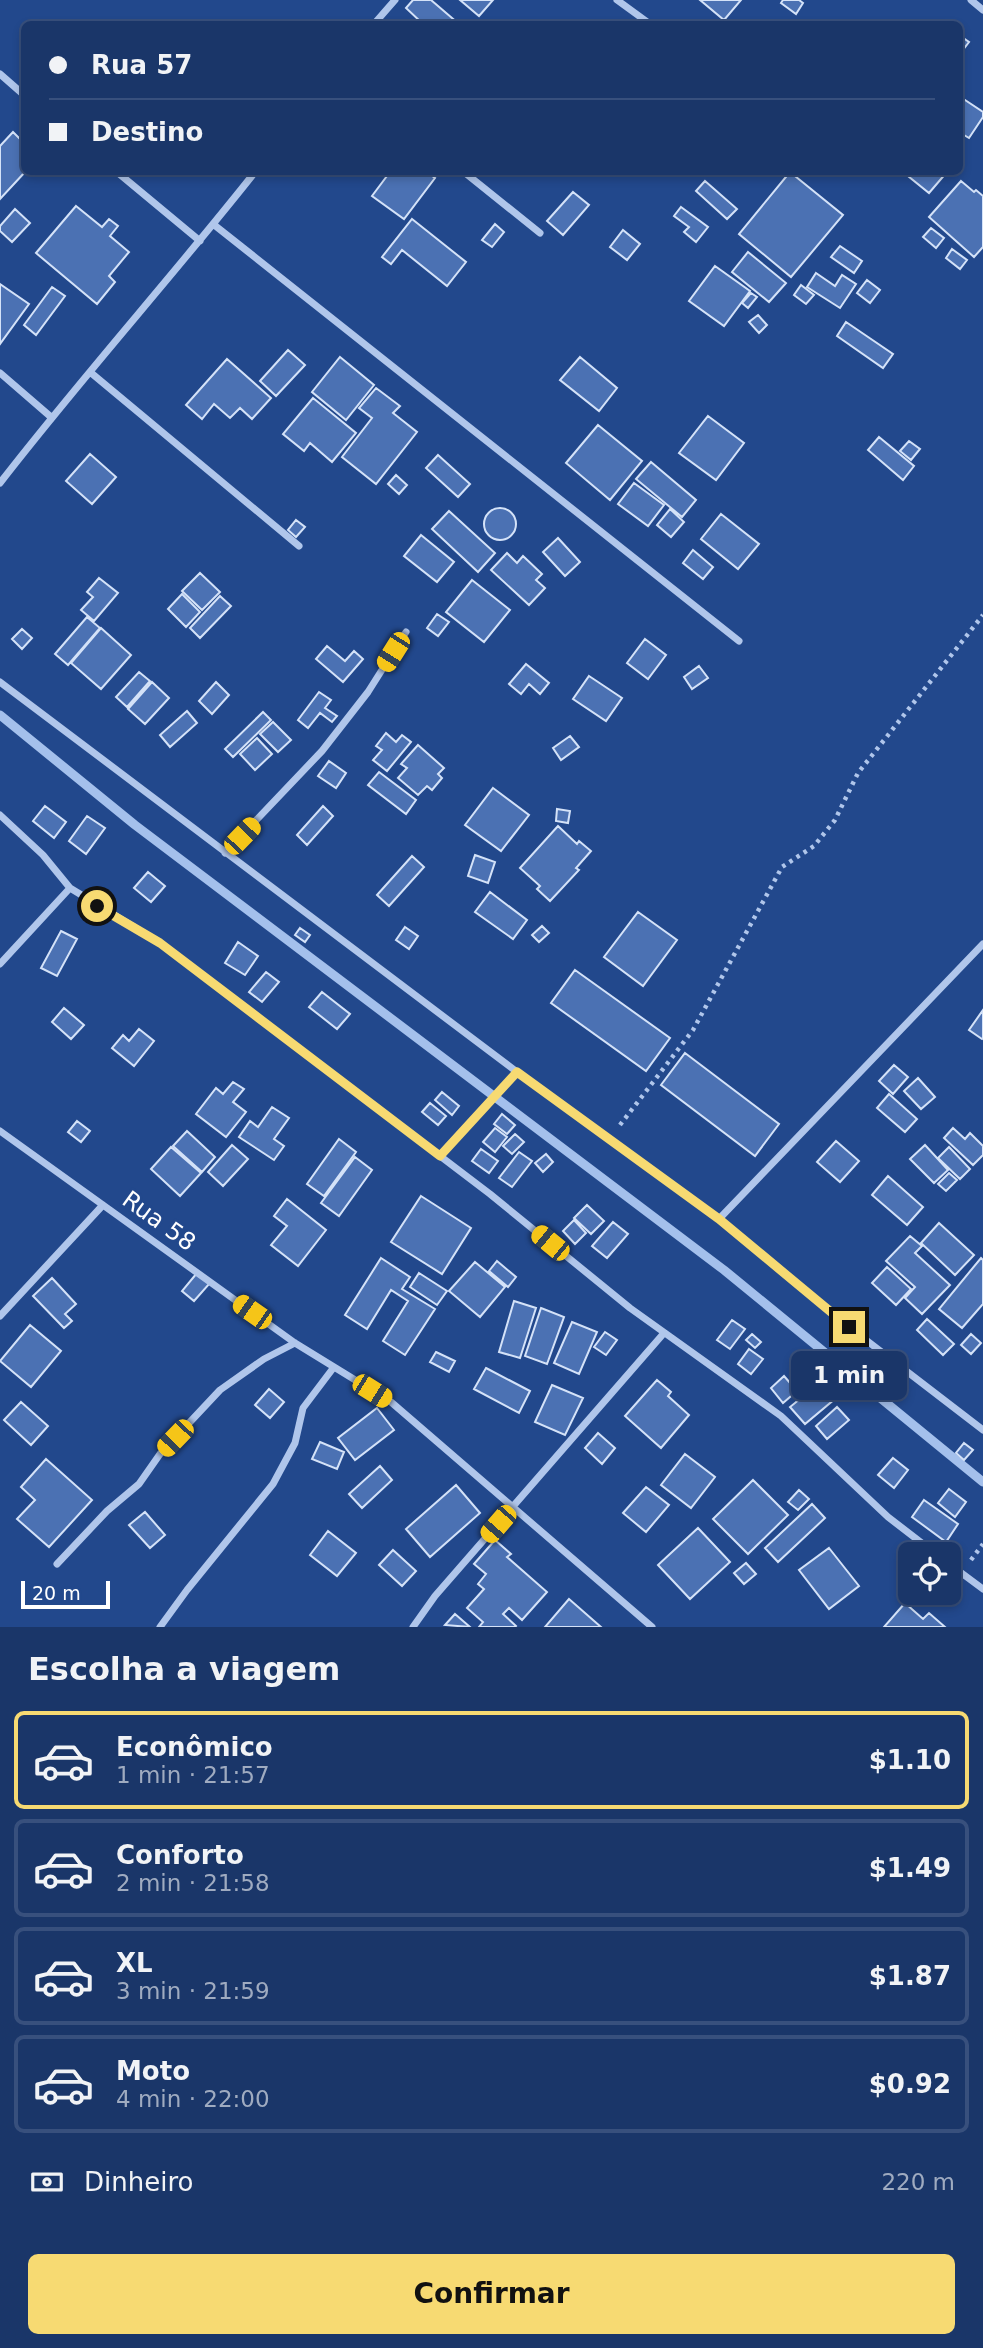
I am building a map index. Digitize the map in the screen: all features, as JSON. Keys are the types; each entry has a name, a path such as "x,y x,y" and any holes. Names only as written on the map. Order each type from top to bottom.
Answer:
{"street":[{"path":"377,21 395,0"},
{"path":"617,0 646,21"},
{"path":"971,0 983,9"},
{"path":"0,74 21,92"},
{"path":"121,175 200,241"},
{"path":"0,482 253,175"},
{"path":"468,175 540,233"},
{"path":"214,224 740,641"},
{"path":"90,372 299,546"},
{"path":"0,373 51,417"},
{"path":"225,853 322,751 368,692 405,632"},
{"path":"0,682 517,1072 719,1219 849,1327 983,1430"},
{"path":"0,815 43,855 69,888 160,943 440,1156 664,1333 781,1416 888,1517 920,1542"},
{"path":"0,964 69,888"},
{"path":"719,1219 983,944"},
{"path":"440,1156 517,1072"},
{"name":"Rua 58","path":"0,1131 295,1343 391,1402 652,1627"},
{"path":"0,1316 103,1205"},
{"path":"413,1627 435,1596 664,1333"},
{"path":"57,1564 107,1511 139,1484 160,1454 220,1390 264,1359 295,1343"},
{"path":"160,1627 273,1484 295,1443 303,1408 334,1367"},
{"path":"961,1573 983,1589"}],"path":[{"path":"609,1140 693,1030 782,867 814,846 835,820 858,773 983,615"}],"building":[{"path":"413,0 431,0 456,21 420,21 406,8"},
{"path":"460,0 493,0 479,16"},
{"path":"700,0 741,0 724,20"},
{"path":"783,0 799,0 803,3 796,14 781,3"},
{"path":"963,38 969,42 963,50"},
{"path":"963,99 983,112 983,117 969,138 963,134"},
{"path":"13,132 21,140 22,175 0,199 0,146"},
{"path":"388,175 430,175 435,178 404,219 372,196"},
{"path":"788,175 794,175 843,215 791,277 739,234"},
{"path":"907,175 944,175 929,193"},
{"path":"705,181 737,209 727,219 696,191"},
{"path":"961,181 983,196 983,247 974,257 929,217"},
{"path":"573,192 589,205 563,235 547,221"},
{"path":"76,206 102,227 109,219 118,226 110,236 129,252 109,276 115,282 97,304 36,253"},
{"path":"681,207 708,227 696,242 684,232 689,227 674,216"},
{"path":"15,209 30,223 12,242 0,231 0,226"},
{"path":"412,219 466,262 447,286 402,250 391,264 382,257"},
{"path":"495,224 504,232 492,247 482,240"},
{"path":"931,228 944,238 936,248 923,237"},
{"path":"623,230 640,244 627,260 610,247"},
{"path":"840,246 862,261 854,273 831,257"},
{"path":"952,249 967,260 960,269 946,258"},
{"path":"748,252 786,283 769,302 732,272"},
{"path":"715,266 750,291 724,326 689,301"},
{"path":"816,273 835,286 842,275 856,284 840,308 807,287"},
{"path":"867,280 880,290 870,303 857,293"},
{"path":"0,284 29,304 0,344"},
{"path":"801,285 814,295 806,304 794,295"},
{"path":"52,287 65,296 36,335 24,325"},
{"path":"751,293 757,297 748,308 742,303"},
{"path":"758,315 767,325 759,333 749,322"},
{"path":"846,322 893,354 883,368 837,336"},
{"path":"288,350 305,365 276,396 260,381"},
{"path":"340,357 374,385 346,420 312,392"},
{"path":"580,357 617,388 599,411 560,380"},
{"path":"227,359 271,398 252,419 240,408 230,418 214,404 202,419 186,405"},
{"path":"376,388 400,406 393,413 417,432 376,484 342,457 372,418 359,408"},
{"path":"313,398 356,433 332,462 310,443 304,451 283,434"},
{"path":"708,416 744,443 716,480 679,453"},
{"path":"598,425 642,461 610,500 566,463"},
{"path":"879,437 914,466 903,480 868,450"},
{"path":"909,441 920,449 911,460 900,451"},
{"path":"90,454 116,477 92,504 66,481"},
{"path":"438,455 470,484 458,497 426,468"},
{"path":"651,462 696,500 682,517 636,479"},
{"path":"396,475 407,485 399,494 388,484"},
{"path":"634,483 664,505 648,526 618,504"},
{"path":"500,508 511,513 516,524 511,535 500,540 489,535 484,524 489,513"},
{"path":"670,509 684,522 671,537 657,525"},
{"path":"449,511 495,553 478,572 432,529"},
{"path":"721,514 759,544 738,569 701,539"},
{"path":"296,520 305,527 296,537 288,530"},
{"path":"421,535 454,562 437,582 404,556"},
{"path":"558,538 580,562 565,576 543,552"},
{"path":"693,550 713,567 703,579 683,563"},
{"path":"507,553 517,563 523,556 542,574 536,580 545,588 529,605 491,570"},
{"path":"200,573 220,592 202,610 182,591"},
{"path":"99,578 118,593 94,621 81,610 93,597 87,592"},
{"path":"472,580 510,610 484,642 446,612"},
{"path":"182,594 200,612 186,627 168,609"},
{"path":"220,596 231,606 200,638 190,628"},
{"path":"437,614 449,622 438,636 427,628"},
{"path":"87,617 100,628 68,665 55,654"},
{"path":"101,628 131,655 101,689 71,663"},
{"path":"22,629 32,638 22,649 12,639"},
{"path":"645,639 666,655 648,679 627,663"},
{"path":"327,646 345,661 354,651 363,659 343,682 316,659"},
{"path":"526,664 549,683 540,694 529,684 521,694 509,684"},
{"path":"699,666 708,678 692,689 684,677"},
{"path":"139,672 150,681 127,707 116,697"},
{"path":"589,676 622,698 606,721 573,699"},
{"path":"152,682 169,698 145,724 128,709"},
{"path":"216,682 229,695 212,714 199,701"},
{"path":"319,692 331,700 325,708 337,716 332,722 320,713 308,728 298,720"},
{"path":"187,711 197,723 170,747 160,735"},
{"path":"263,712 271,720 233,757 225,749"},
{"path":"273,722 291,740 278,752 260,734"},
{"path":"386,733 396,742 402,735 411,742 387,771 373,760 382,750 376,746"},
{"path":"570,736 579,747 561,760 553,748"},
{"path":"257,738 272,754 255,770 240,754"},
{"path":"418,745 444,768 438,774 442,778 432,790 427,786 418,795 398,778 407,768 401,764"},
{"path":"329,761 346,773 336,788 318,776"},
{"path":"379,772 416,800 406,814 368,785"},
{"path":"493,788 529,815 501,851 465,825"},
{"path":"45,806 66,822 54,838 33,821"},
{"path":"323,806 333,816 307,845 297,835"},
{"path":"557,809 570,811 568,823 556,821"},
{"path":"87,816 105,828 86,854 69,841"},
{"path":"558,826 577,844 579,841 591,851 576,868 579,870 550,901 537,889 540,886 520,868"},
{"path":"475,855 495,862 488,883 468,876"},
{"path":"412,856 424,867 389,906 377,895"},
{"path":"148,872 165,886 151,902 134,888"},
{"path":"490,892 527,920 513,939 475,912"},
{"path":"638,912 677,940 643,986 604,957"},
{"path":"542,926 549,933 539,942 532,935"},
{"path":"405,927 418,936 409,949 396,940"},
{"path":"300,928 310,935 305,942 295,935"},
{"path":"61,931 77,939 57,976 41,968"},
{"path":"238,942 258,956 245,975 225,963"},
{"path":"575,970 670,1038 646,1071 551,1003"},
{"path":"266,972 279,982 262,1002 249,992"},
{"path":"322,992 350,1014 337,1029 309,1007"},
{"path":"64,1008 84,1025 71,1039 52,1022"},
{"path":"983,1010 983,1038 982,1039 969,1030"},
{"path":"139,1029 154,1041 134,1066 112,1048 123,1035 129,1041"},
{"path":"685,1053 779,1124 755,1156 661,1085"},
{"path":"894,1065 908,1077 893,1094 879,1081"},
{"path":"918,1078 935,1097 921,1109 904,1091"},
{"path":"233,1082 244,1089 233,1102 246,1112 226,1137 196,1114 216,1088 223,1094"},
{"path":"442,1092 459,1106 452,1115 435,1100"},
{"path":"889,1094 917,1119 905,1132 877,1108"},
{"path":"430,1103 446,1116 438,1125 422,1112"},
{"path":"272,1107 289,1118 274,1139 284,1146 274,1160 239,1137 250,1121 258,1127"},
{"path":"502,1114 515,1125 507,1134 494,1124"},
{"path":"77,1121 90,1131 81,1142 68,1132"},
{"path":"495,1128 507,1137 495,1152 483,1142"},
{"path":"953,1128 965,1139 970,1133 983,1146 983,1155 973,1165 944,1138"},
{"path":"187,1131 215,1157 202,1172 173,1146"},
{"path":"515,1134 524,1142 512,1154 503,1146"},
{"path":"339,1139 356,1152 324,1196 307,1184"},
{"path":"836,1141 859,1161 840,1182 817,1162"},
{"path":"232,1145 248,1159 223,1186 208,1172"},
{"path":"925,1145 948,1170 934,1183 910,1159"},
{"path":"171,1147 201,1173 180,1196 151,1169"},
{"path":"949,1147 970,1169 960,1179 938,1158"},
{"path":"481,1149 498,1161 489,1173 472,1161"},
{"path":"519,1152 532,1161 512,1187 499,1178"},
{"path":"546,1154 553,1162 543,1172 535,1163"},
{"path":"355,1157 372,1170 339,1216 321,1203"},
{"path":"949,1173 957,1180 946,1191 938,1184"},
{"path":"888,1176 923,1207 907,1225 872,1195"},
{"path":"421,1196 471,1228 442,1274 391,1242"},
{"path":"287,1199 326,1230 298,1266 271,1245 287,1226 274,1216"},
{"path":"587,1205 604,1221 591,1234 574,1218"},
{"path":"574,1220 586,1233 575,1244 563,1231"},
{"path":"613,1222 628,1234 607,1258 592,1246"},
{"path":"939,1223 974,1255 955,1275 921,1243"},
{"path":"910,1236 922,1246 915,1253 950,1285 922,1314 905,1298 915,1287 886,1261"},
{"path":"381,1258 410,1277 402,1289 435,1309 405,1355 383,1341 408,1301 391,1290 367,1329 345,1315"},
{"path":"981,1258 983,1304 962,1328 939,1309"},
{"path":"497,1261 516,1277 508,1287 489,1271"},
{"path":"475,1262 505,1287 480,1317 449,1291"},
{"path":"887,1267 911,1289 896,1305 872,1283"},
{"path":"197,1273 210,1283 194,1301 182,1291"},
{"path":"419,1273 447,1291 437,1305 410,1287"},
{"path":"52,1278 76,1304 65,1314 72,1321 64,1328 33,1296"},
{"path":"514,1301 536,1308 520,1358 499,1352"},
{"path":"541,1308 564,1317 547,1364 525,1356"},
{"path":"927,1319 954,1344 943,1355 917,1330"},
{"path":"732,1320 745,1329 730,1349 717,1340"},
{"path":"572,1322 597,1332 579,1374 554,1363"},
{"path":"30,1325 61,1351 31,1387 0,1361"},
{"path":"605,1332 617,1340 606,1355 594,1347"},
{"path":"752,1334 761,1342 755,1348 746,1340"},
{"path":"971,1334 981,1343 971,1354 961,1345"},
{"path":"749,1349 763,1359 751,1374 738,1364"},
{"path":"436,1352 455,1361 449,1372 430,1362"},
{"path":"486,1368 530,1391 519,1413 474,1389"},
{"path":"784,1376 797,1391 783,1403 771,1388"},
{"path":"657,1380 671,1392 668,1396 689,1415 661,1448 625,1416"},
{"path":"822,1381 836,1398 805,1424 790,1407"},
{"path":"552,1385 583,1398 565,1435 535,1422"},
{"path":"269,1389 284,1402 270,1418 255,1405"},
{"path":"21,1402 48,1426 31,1445 4,1420"},
{"path":"837,1407 849,1420 827,1439 816,1426"},
{"path":"377,1408 394,1430 355,1460 338,1438"},
{"path":"598,1433 615,1448 602,1464 585,1448"},
{"path":"320,1442 344,1452 337,1469 312,1459"},
{"path":"964,1443 973,1450 964,1460 956,1453"},
{"path":"685,1454 715,1477 691,1508 661,1485"},
{"path":"893,1458 908,1470 894,1488 878,1475"},
{"path":"46,1459 92,1500 49,1547 17,1519 35,1500 21,1487"},
{"path":"380,1466 392,1480 362,1508 349,1494"},
{"path":"753,1480 788,1515 748,1554 713,1519"},
{"path":"456,1485 480,1513 430,1557 406,1529"},
{"path":"646,1487 669,1505 646,1532 623,1513"},
{"path":"949,1489 966,1502 955,1517 938,1503"},
{"path":"799,1490 809,1499 798,1510 788,1502"},
{"path":"924,1500 958,1524 946,1542 912,1517"},
{"path":"812,1504 825,1518 778,1562 765,1548"},
{"path":"145,1512 165,1535 150,1548 129,1525"},
{"path":"698,1528 730,1562 690,1599 658,1565"},
{"path":"328,1531 356,1553 337,1576 310,1555"},
{"path":"495,1540 511,1554 507,1557 547,1592 522,1620 509,1608 503,1614 515,1627 479,1627 483,1622 467,1608 484,1589 478,1584 486,1574 474,1564"},
{"path":"829,1548 859,1586 829,1609 799,1570"},
{"path":"393,1550 416,1571 402,1586 379,1565"},
{"path":"746,1563 756,1574 744,1584 734,1573"},
{"path":"569,1599 601,1627 545,1627"},
{"path":"903,1605 907,1605 923,1619 929,1613 945,1627 884,1627"},
{"path":"455,1614 470,1627 445,1625"}],"waterway":[{"path":"0,715 135,825 724,1270 983,1482"}],"route":[{"path":"97,906 160,943 440,1156 517,1072 719,1219 849,1327"}]}
